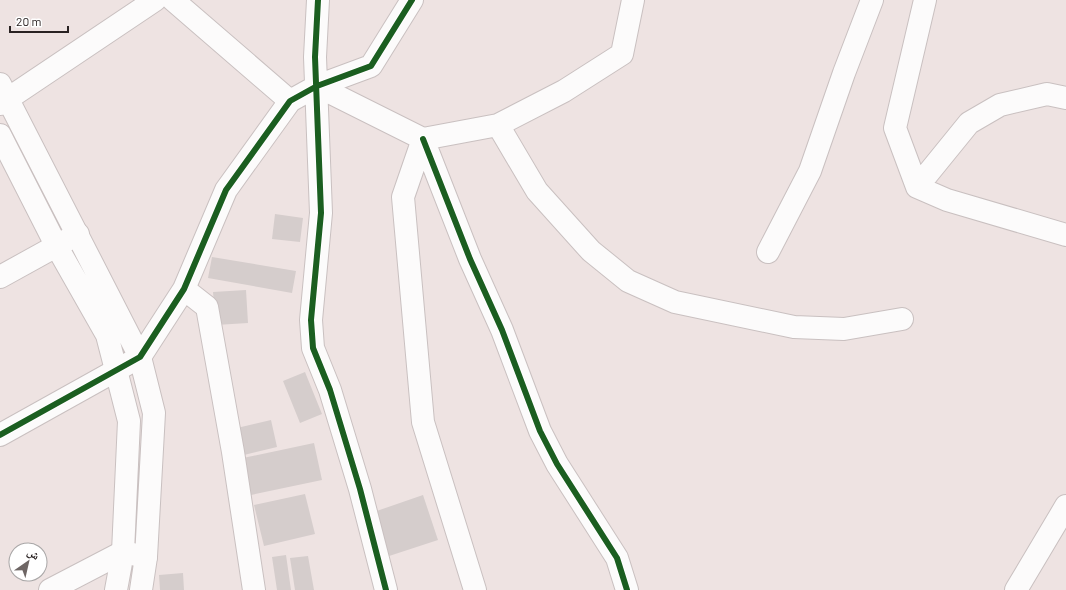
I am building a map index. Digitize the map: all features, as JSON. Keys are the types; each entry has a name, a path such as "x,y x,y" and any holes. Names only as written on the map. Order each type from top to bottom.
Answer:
{"street":[{"path":"141,590 146,557 154,413 140,357 78,234 3,96 154,0"},
{"path":"173,0 290,101"},
{"path":"318,0 316,57 321,213 311,320 313,348 330,390 360,489 386,590"},
{"path":"0,435 140,357 184,290 226,190 290,101 317,86 371,66 412,0"},
{"path":"317,86 423,139 498,124 564,91 622,54 633,0"},
{"path":"768,252 810,171 844,73 872,0"},
{"path":"924,0 895,128 916,187 947,200 1066,235"},
{"path":"916,187 969,122 1000,105 1047,94 1066,98"},
{"path":"498,124 537,191 591,251 628,281 675,302 794,327 844,329 902,319"},
{"path":"0,135 57,247 107,335 116,370 129,421 123,552 116,590"},
{"path":"423,139 403,197 423,422 475,590"},
{"path":"423,139 470,259 502,330 540,431 557,464 617,558 627,590"},
{"path":"0,277 57,247 78,234"},
{"path":"184,290 206,307 234,452 254,590"},
{"path":"1016,590 1066,506"},
{"path":"50,590 123,552 146,557"}],"building":[{"path":"275,214 303,218 300,242 272,239"},
{"path":"212,257 296,271 292,293 208,278"},
{"path":"246,290 248,323 216,325 213,292"},
{"path":"305,372 322,414 300,423 283,381"},
{"path":"271,420 277,447 244,455 237,428"},
{"path":"314,443 322,480 251,495 243,458"},
{"path":"305,494 315,534 264,546 254,505"},
{"path":"423,495 438,540 383,558 368,514"},
{"path":"286,555 291,590 277,590 272,557"},
{"path":"308,556 314,590 295,590 290,558"},
{"path":"183,573 184,590 160,590 159,575"}],"cycle path":[{"path":"318,0 315,57 321,213 311,320 313,348 330,390 360,489 386,590"},
{"path":"0,435 140,357 184,289 226,190 290,101 317,86 371,66 412,0"},
{"path":"423,139 470,259 502,330 540,431 557,464 617,558 627,590"}]}
